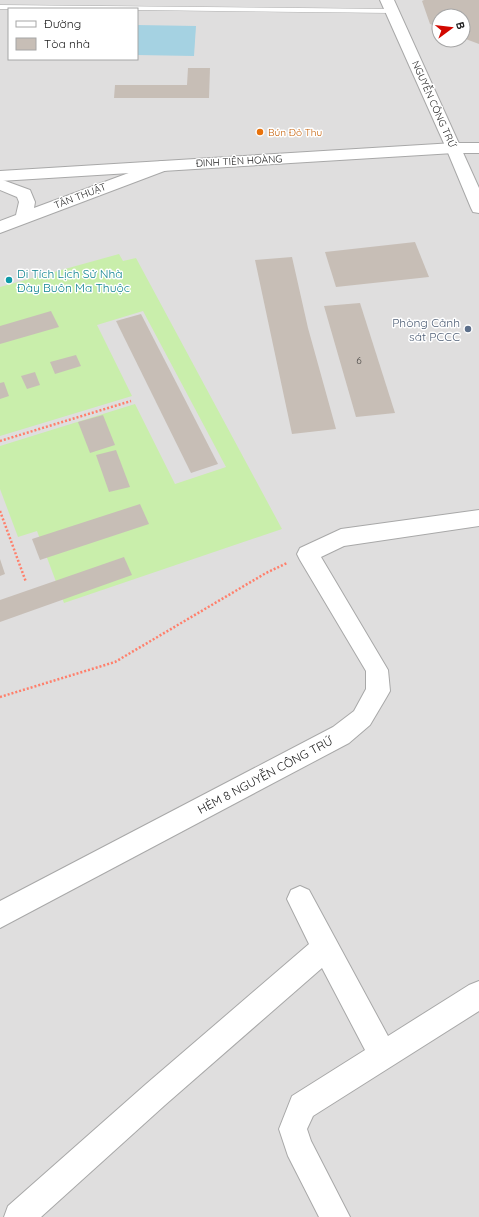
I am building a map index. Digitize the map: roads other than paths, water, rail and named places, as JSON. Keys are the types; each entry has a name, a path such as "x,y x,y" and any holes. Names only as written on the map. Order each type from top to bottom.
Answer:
{"street":[{"name":"NGUYỄN CÔNG TRỨ","path":"389,6 454,148 479,208"},
{"name":"ĐINH TIÊN HOÀNG","path":"0,176 454,148 479,148"},
{"name":"TÂN THUẬT","path":"0,227 161,166"},
{"path":"0,184 18,190 24,194 27,202 24,218"},
{"name":"HẺM 8 NGUYỄN CÔNG TRỨ","path":"0,915 341,735 362,718 378,691 376,670 308,554 341,538 479,518"},
{"path":"300,898 383,1056"},
{"path":"19,1217 155,1095 326,947"},
{"path":"336,1217 298,1146 293,1129 302,1106 479,995"}],"lane":[{"path":"0,7 389,6"}],"water":[{"path":"138,25 196,26 194,56 138,55"}],"place":[{"name":"Bún Đỏ Thu","path":"260,132"},
{"name":"Di Tích Lịch Sử Nhà Đày Buôn Ma Thuộc","path":"9,280"},
{"name":"Phòng Cảnh sát PCCC","path":"468,329"}]}
